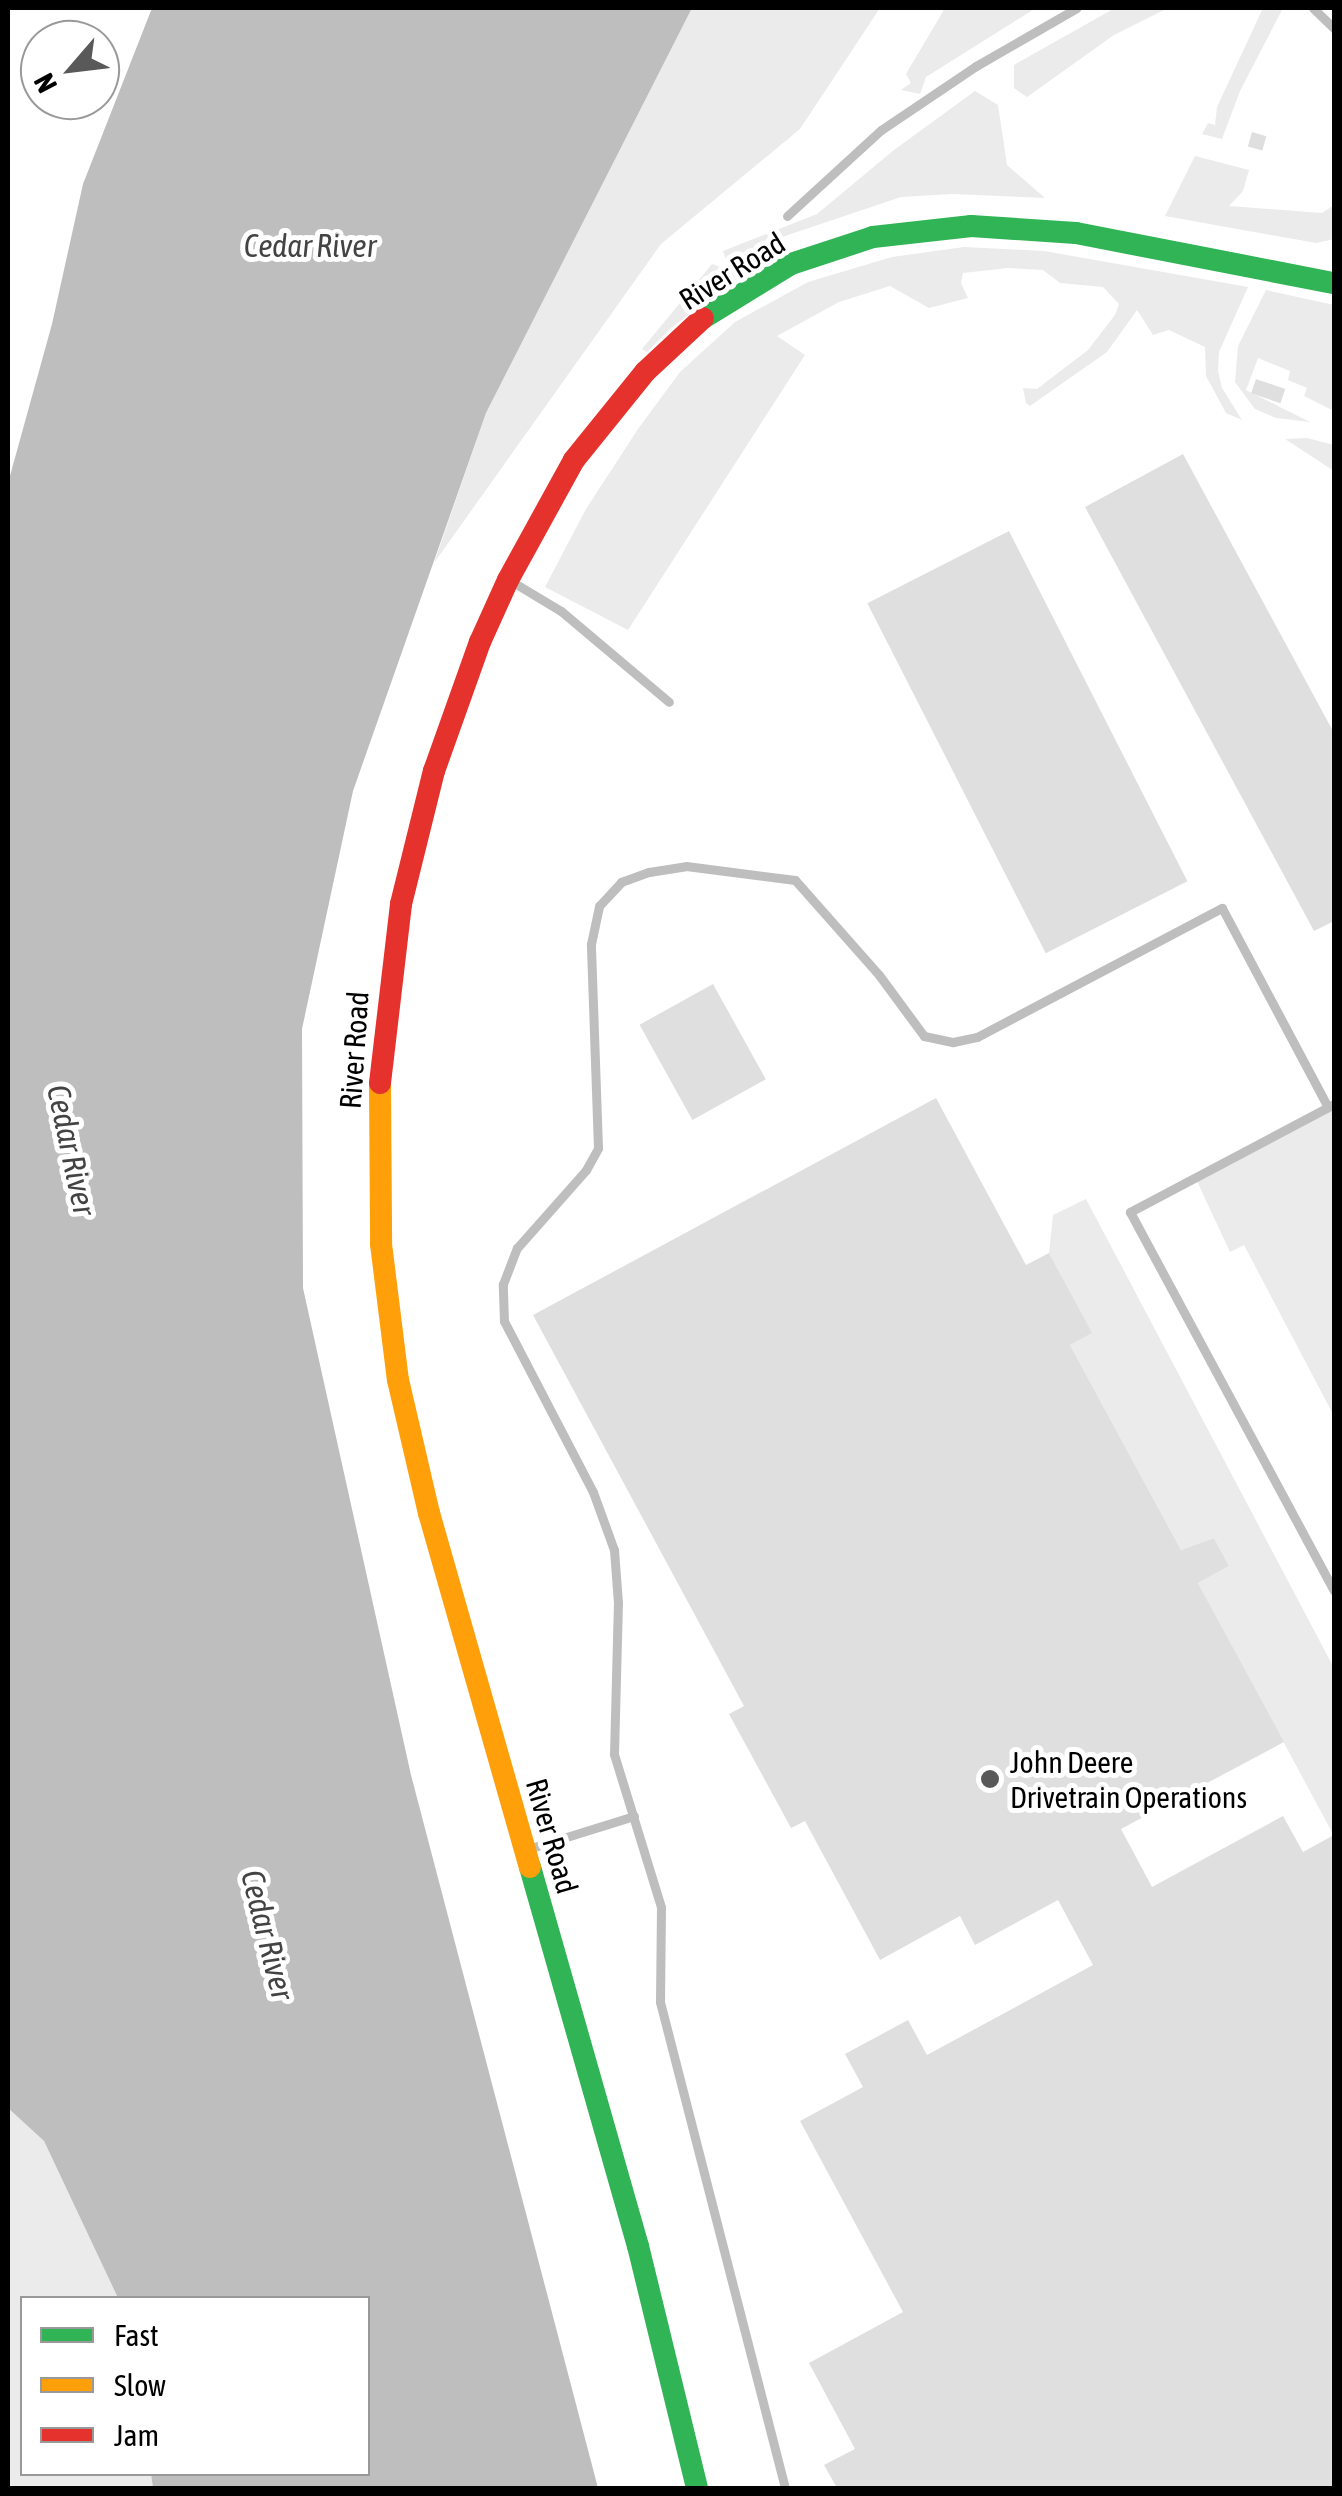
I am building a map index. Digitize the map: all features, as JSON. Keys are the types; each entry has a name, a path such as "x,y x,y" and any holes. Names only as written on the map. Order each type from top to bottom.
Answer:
{"main road":[{"name":"River Road","path":"696,2488 638,2246 412,1447 388,1312 378,1176 382,1039 405,887 456,706 508,580 574,460 645,372 709,313 792,264 873,237 971,226 1076,233 1334,282"}],"lane":[{"path":"788,216 881,130 976,66 1077,8"},
{"path":"1313,8 1334,28"},
{"path":"508,580 561,611 669,702"},
{"path":"785,2488 660,2002 661,1906 614,1754 618,1603 614,1550 593,1492 504,1321 502,1284 516,1248 586,1170 598,1148 590,944 599,906 621,882 649,872 686,866 795,880 867,961 924,1036 953,1042 977,1036 1222,908 1331,1105 1130,1212 1334,1591"},
{"path":"525,1850 634,1816"}],"shaded area":[{"path":"692,8 880,8 800,129 661,244 434,563 486,413"},
{"path":"945,8 1036,8 926,77 920,94 901,90 911,83 906,74"},
{"path":"1115,8 1168,8 1114,35 1027,97 1014,88 1014,65"},
{"path":"1263,8 1283,8 1240,91 1222,139 1202,134 1208,123 1215,125 1217,107"},
{"path":"975,91 998,105 1007,165 1045,198 952,194 901,197 785,236 737,261 726,260 723,251 817,214 894,150"},
{"path":"1195,156 1249,170 1243,191 1229,206 1322,213 1334,205 1334,239 1316,243 1165,216"},
{"path":"964,247 1044,251 1248,287 1219,352 1218,371 1222,388 1242,420 1226,413 1206,376 1205,347 1169,330 1153,335 1137,310 1107,352 1030,406 1026,403 1023,388 1037,389 1088,350 1115,315 1119,304 1103,287 1060,283 1043,270 1008,268 963,273 961,283 968,298 929,308 890,286 839,302 777,336 805,355 628,630 545,587 586,509 638,429 680,372 735,322 808,282 892,257"},
{"path":"712,264 743,276 672,327 647,352 642,349"},
{"path":"1266,290 1334,305 1334,411 1304,396 1307,388 1288,380 1290,371 1258,358 1246,390 1310,422 1276,418 1255,409 1235,382 1238,346"},
{"path":"1307,438 1334,445 1334,471 1285,439"},
{"path":"1334,1104 1334,1416 1244,1245 1230,1252 1195,1177"},
{"path":"1086,1199 1334,1668 1334,1836 1198,1583 1229,1566 1214,1538 1181,1550 1070,1345 1091,1333 1049,1253 1053,1215"},
{"path":"8,2108 44,2141 117,2296 20,2296 20,2476 151,2476 153,2488 8,2488"}],"water":[{"name":"Cedar River","path":"152,8 692,8 486,413 353,791 302,1029 303,1288 411,1775 598,2488 153,2488 151,2476 370,2476 370,2296 117,2296 44,2141 8,2108 8,483 52,324 83,184 108,120 120,120 120,90"}],"building":[{"path":"1252,132 1266,136 1262,151 1248,146"},
{"path":"1256,379 1285,389 1280,403 1251,393"},
{"path":"1183,454 1334,733 1334,921 1314,931 1085,507"},
{"path":"1009,531 1187,881 1046,953 867,603"},
{"path":"713,984 766,1079 692,1120 640,1025"},
{"name":"John Deere Drivetrain Operations","path":"936,1098 1026,1265 1049,1253 1092,1333 1070,1345 1181,1550 1214,1538 1229,1566 1198,1583 1284,1742 1121,1829 1152,1887 1283,1816 1303,1852 1334,1835 1334,2488 837,2488 824,2465 855,2449 809,2363 903,2312 800,2121 863,2087 845,2054 908,2020 927,2055 1093,1965 1058,1900 975,1945 960,1916 880,1960 805,1821 791,1828 729,1714 744,1706 533,1315"}],"traffic: fast":[{"path":"703,318 791,264 873,237 971,226 1076,233 1334,283"},
{"path":"530,1867 638,2246 697,2488"}],"traffic: slow":[{"path":"380,1083 381,1244 398,1380 429,1513 530,1867"}],"traffic: jam":[{"path":"380,1083 401,904 434,771 480,642 508,580 574,460 645,372 703,318"}],"place":[{"name":"John Deere Drivetrain Operations","path":"990,1779"}]}
